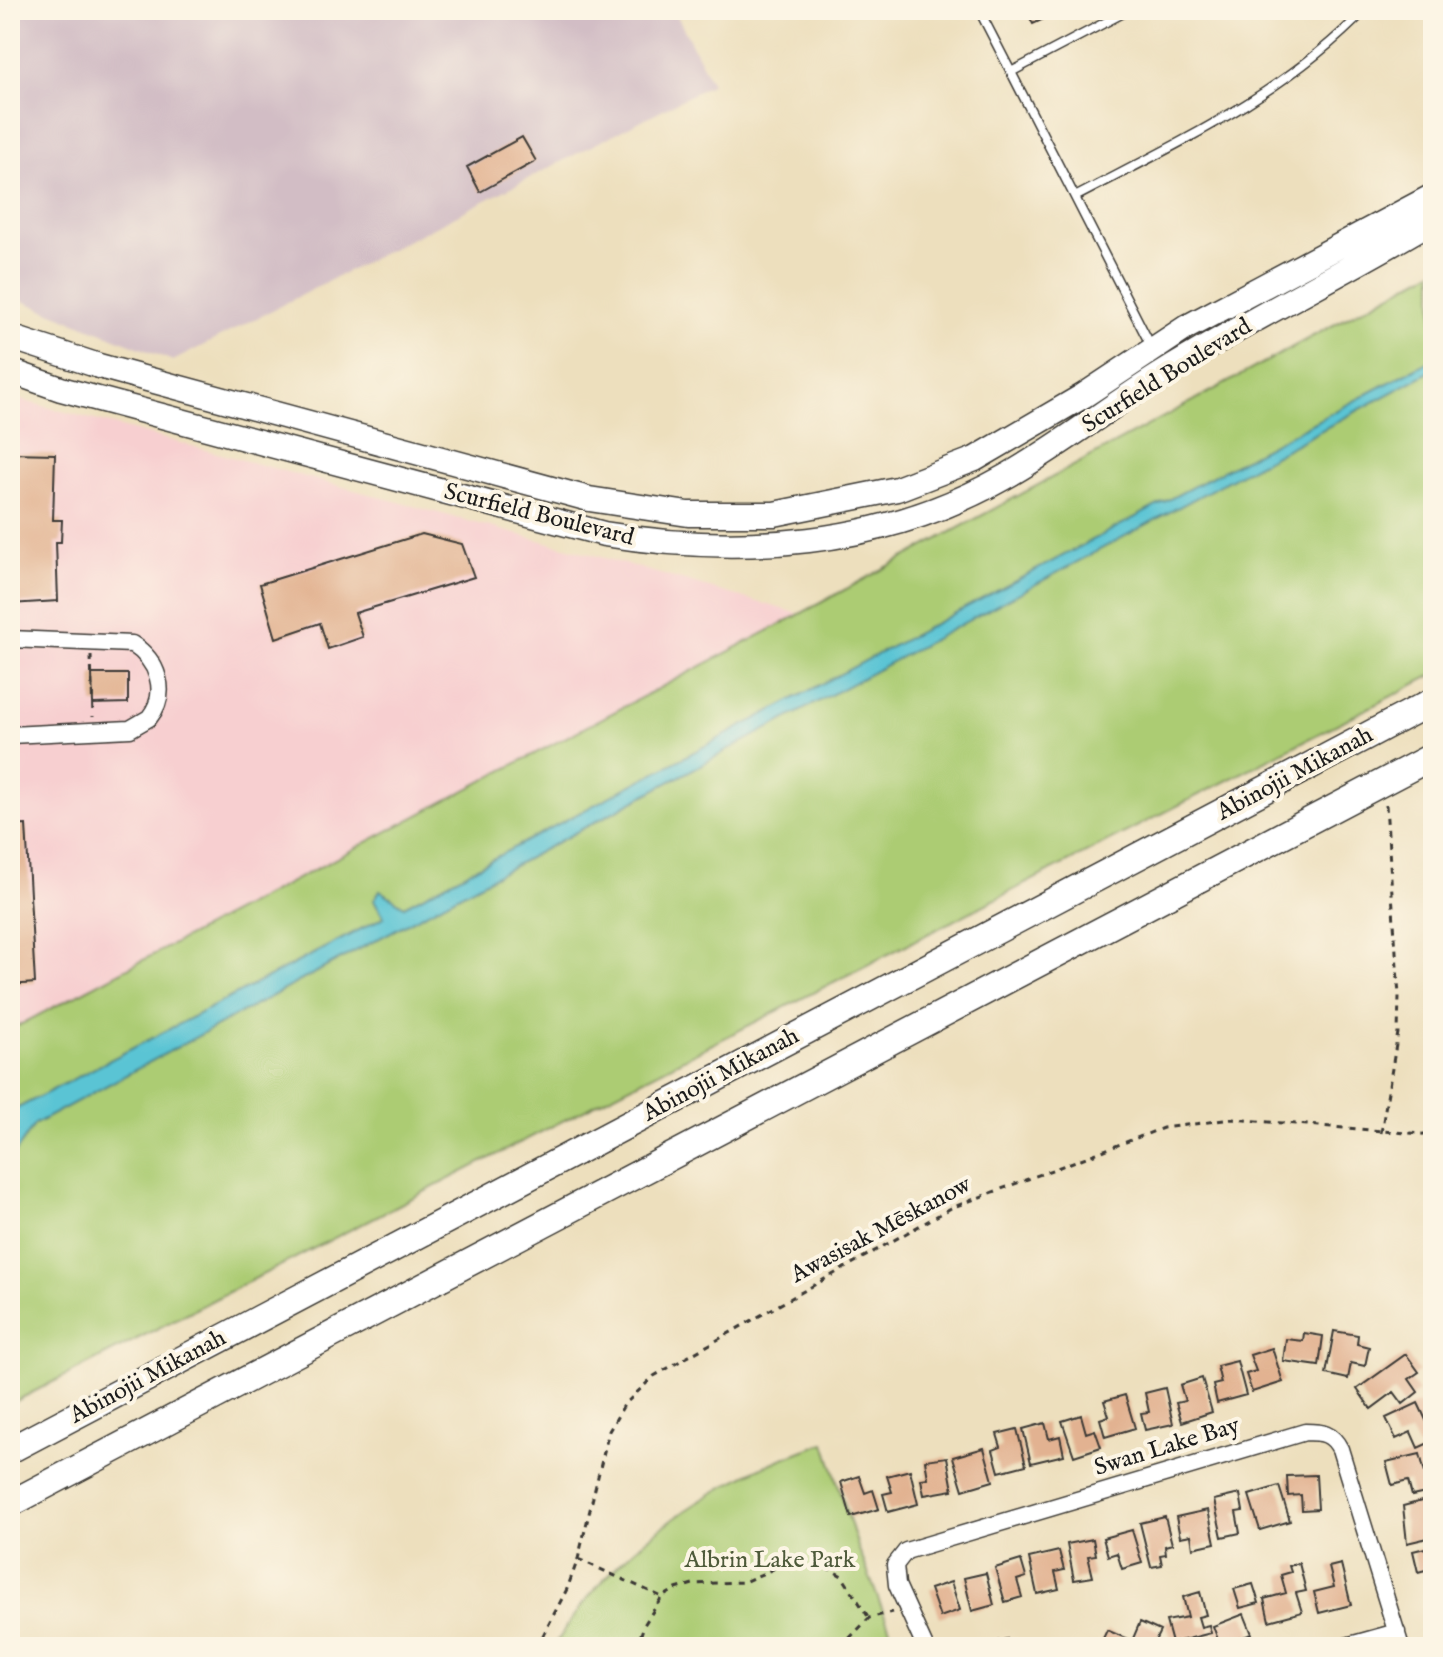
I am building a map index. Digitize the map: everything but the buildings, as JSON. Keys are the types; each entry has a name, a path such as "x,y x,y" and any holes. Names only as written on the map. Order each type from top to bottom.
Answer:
{"main road":[{"name":"Abinojii Mikanah","path":"10,1450 1433,701"},
{"name":"Abinojii Mikanah","path":"10,1504 1433,756"}],"street":[{"name":"Scurfield Boulevard","path":"10,371 61,389 604,534 650,542 737,547 846,536 968,496 1097,419 1159,362 1187,327 1433,196"},
{"name":"Scurfield Boulevard","path":"10,337 99,366 589,499 648,510 733,516 813,509 897,489 940,474 975,459 1433,220"},
{"path":"10,639 121,641 145,653 159,676 160,692 154,712 141,724 10,735"},
{"name":"Swan Lake Bay","path":"925,1647 897,1585 895,1565 906,1551 1285,1437 1323,1432 1334,1438 1340,1449 1399,1639"},
{"path":"1343,1647 1399,1639"}],"lane":[{"path":"979,10 1159,362"},
{"path":"1011,72 1129,10"},
{"path":"1075,197 1230,116 1276,88 1311,63 1365,10"}],"path":[{"path":"90,641 94,730"},
{"path":"1381,1133 1398,1033 1399,996 1384,781"},
{"name":"Awasisak Mēskanow","path":"537,1647 567,1589 578,1559 609,1431 624,1405 654,1376 951,1208 1134,1137 1189,1122 1232,1119 1433,1135"},
{"path":"578,1559 662,1597"},
{"path":"637,1647 644,1625 662,1597 693,1584 744,1582 777,1565 802,1561 824,1566 848,1581 869,1618"},
{"path":"841,1647 869,1618 905,1608"},
{"path":"10,1643 56,1647"}],"shaded area":[{"path":"10,10 674,10 712,84 173,361 10,296"},
{"path":"10,397 587,553 800,614 10,1030"}],"green space":[{"path":"1433,271 1433,675 10,1404 10,1030 800,614"},
{"name":"Albrin Lake Park","path":"825,1443 858,1547 897,1647 554,1647 577,1611 605,1578 671,1521 746,1475"}],"water":[{"path":"1433,359 1433,370 35,1124 10,1160 10,1112 384,917 374,900 380,890 404,906"}]}
